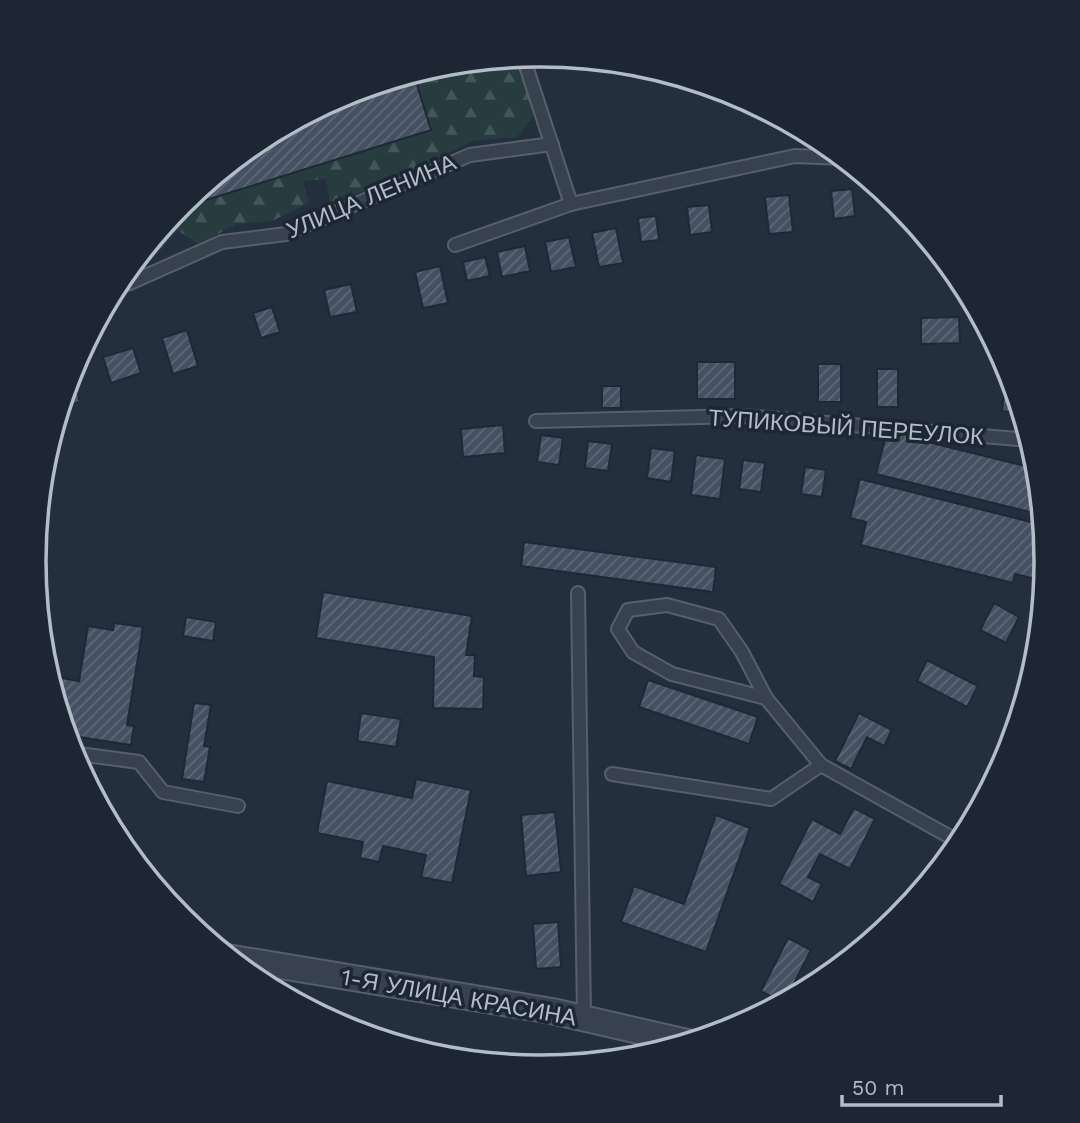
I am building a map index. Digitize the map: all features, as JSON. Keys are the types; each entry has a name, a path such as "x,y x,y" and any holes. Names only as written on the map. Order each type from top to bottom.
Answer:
{"street":[{"name":"1-Я УЛИЦА КРАСИНА","path":"248,960 552,1011 671,1038"}],"lane":[{"path":"526,67 571,204"},
{"name":"УЛИЦА ЛЕНИНА","path":"132,283 222,242 286,234 470,155 552,144"},
{"path":"455,245 571,204 795,156 825,157"},
{"name":"ТУПИКОВЫЙ ПЕРЕУЛОК","path":"536,421 743,416 1019,439"},
{"path":"578,593 584,1018"},
{"path":"766,698 672,674 633,652 618,629 628,610 667,605 719,619 742,652 766,698 821,765 950,837"},
{"path":"85,755 139,762 163,792 238,806"},
{"path":"612,774 771,799 821,765"}],"green space":[{"path":"520,68 535,114 517,137 472,141 383,185 330,202 326,179 303,181 309,203 272,221 237,224 199,244 177,230 152,260 147,262 168,235 214,190 265,150 321,118 381,93 412,84 475,71"}],"building":[{"path":"417,83 431,130 202,201 239,169 293,133 381,93"},
{"path":"852,189 855,216 834,219 831,191"},
{"path":"789,195 793,232 769,234 765,197"},
{"path":"709,205 712,232 690,235 687,207"},
{"path":"656,216 659,240 641,242 638,218"},
{"path":"616,228 623,263 599,267 592,233"},
{"path":"569,237 576,267 551,272 545,242"},
{"path":"525,246 530,271 502,277 497,252"},
{"path":"485,257 490,276 467,281 463,262"},
{"path":"440,266 448,303 423,308 415,272"},
{"path":"351,284 357,312 330,317 324,290"},
{"path":"272,307 280,332 261,338 253,313"},
{"path":"959,317 960,343 921,344 921,318"},
{"path":"187,330 198,366 173,374 162,338"},
{"path":"133,348 141,373 111,383 103,357"},
{"path":"697,362 735,362 735,399 697,399"},
{"path":"818,364 841,364 841,402 818,402"},
{"path":"877,369 898,369 898,407 877,407"},
{"path":"602,386 621,386 621,408 602,408"},
{"path":"77,390 80,402 72,405"},
{"path":"1004,395 1005,395 1011,412 1002,411"},
{"path":"503,425 505,453 463,457 461,429"},
{"path":"887,432 1025,466 1031,512 876,474"},
{"path":"541,435 563,438 559,465 537,462"},
{"path":"588,441 612,444 608,471 585,468"},
{"path":"651,448 675,451 671,482 647,478"},
{"path":"696,455 725,459 720,499 691,495"},
{"path":"743,460 765,463 761,492 739,489"},
{"path":"805,467 826,470 822,497 801,494"},
{"path":"860,479 1032,522 1033,578 1015,574 1013,583 861,545 866,522 850,518"},
{"path":"524,542 716,567 713,592 521,566"},
{"path":"323,592 472,616 466,655 475,655 474,676 484,677 483,709 433,708 434,657 316,638"},
{"path":"994,603 1019,617 1006,643 980,630"},
{"path":"186,617 216,622 213,641 183,636"},
{"path":"114,623 143,627 127,725 134,726 131,745 78,737 59,678 79,681 88,626 113,630"},
{"path":"927,660 978,686 967,707 917,681"},
{"path":"648,680 758,717 749,744 639,707"},
{"path":"194,703 211,705 204,746 210,747 204,782 182,779"},
{"path":"361,713 401,719 396,747 357,741"},
{"path":"859,713 892,730 884,746 867,737 851,769 835,761"},
{"path":"416,779 471,790 452,883 421,877 426,855 383,846 379,862 360,858 363,842 317,833 327,781 412,798"},
{"path":"854,808 875,819 850,869 820,854 808,877 822,884 813,902 779,884 812,819 840,834"},
{"path":"555,812 561,872 526,876 521,815"},
{"path":"716,815 750,828 706,952 621,922 634,886 684,904"},
{"path":"558,922 561,967 536,969 533,924"},
{"path":"788,938 811,950 792,987 773,997 761,991"}]}
